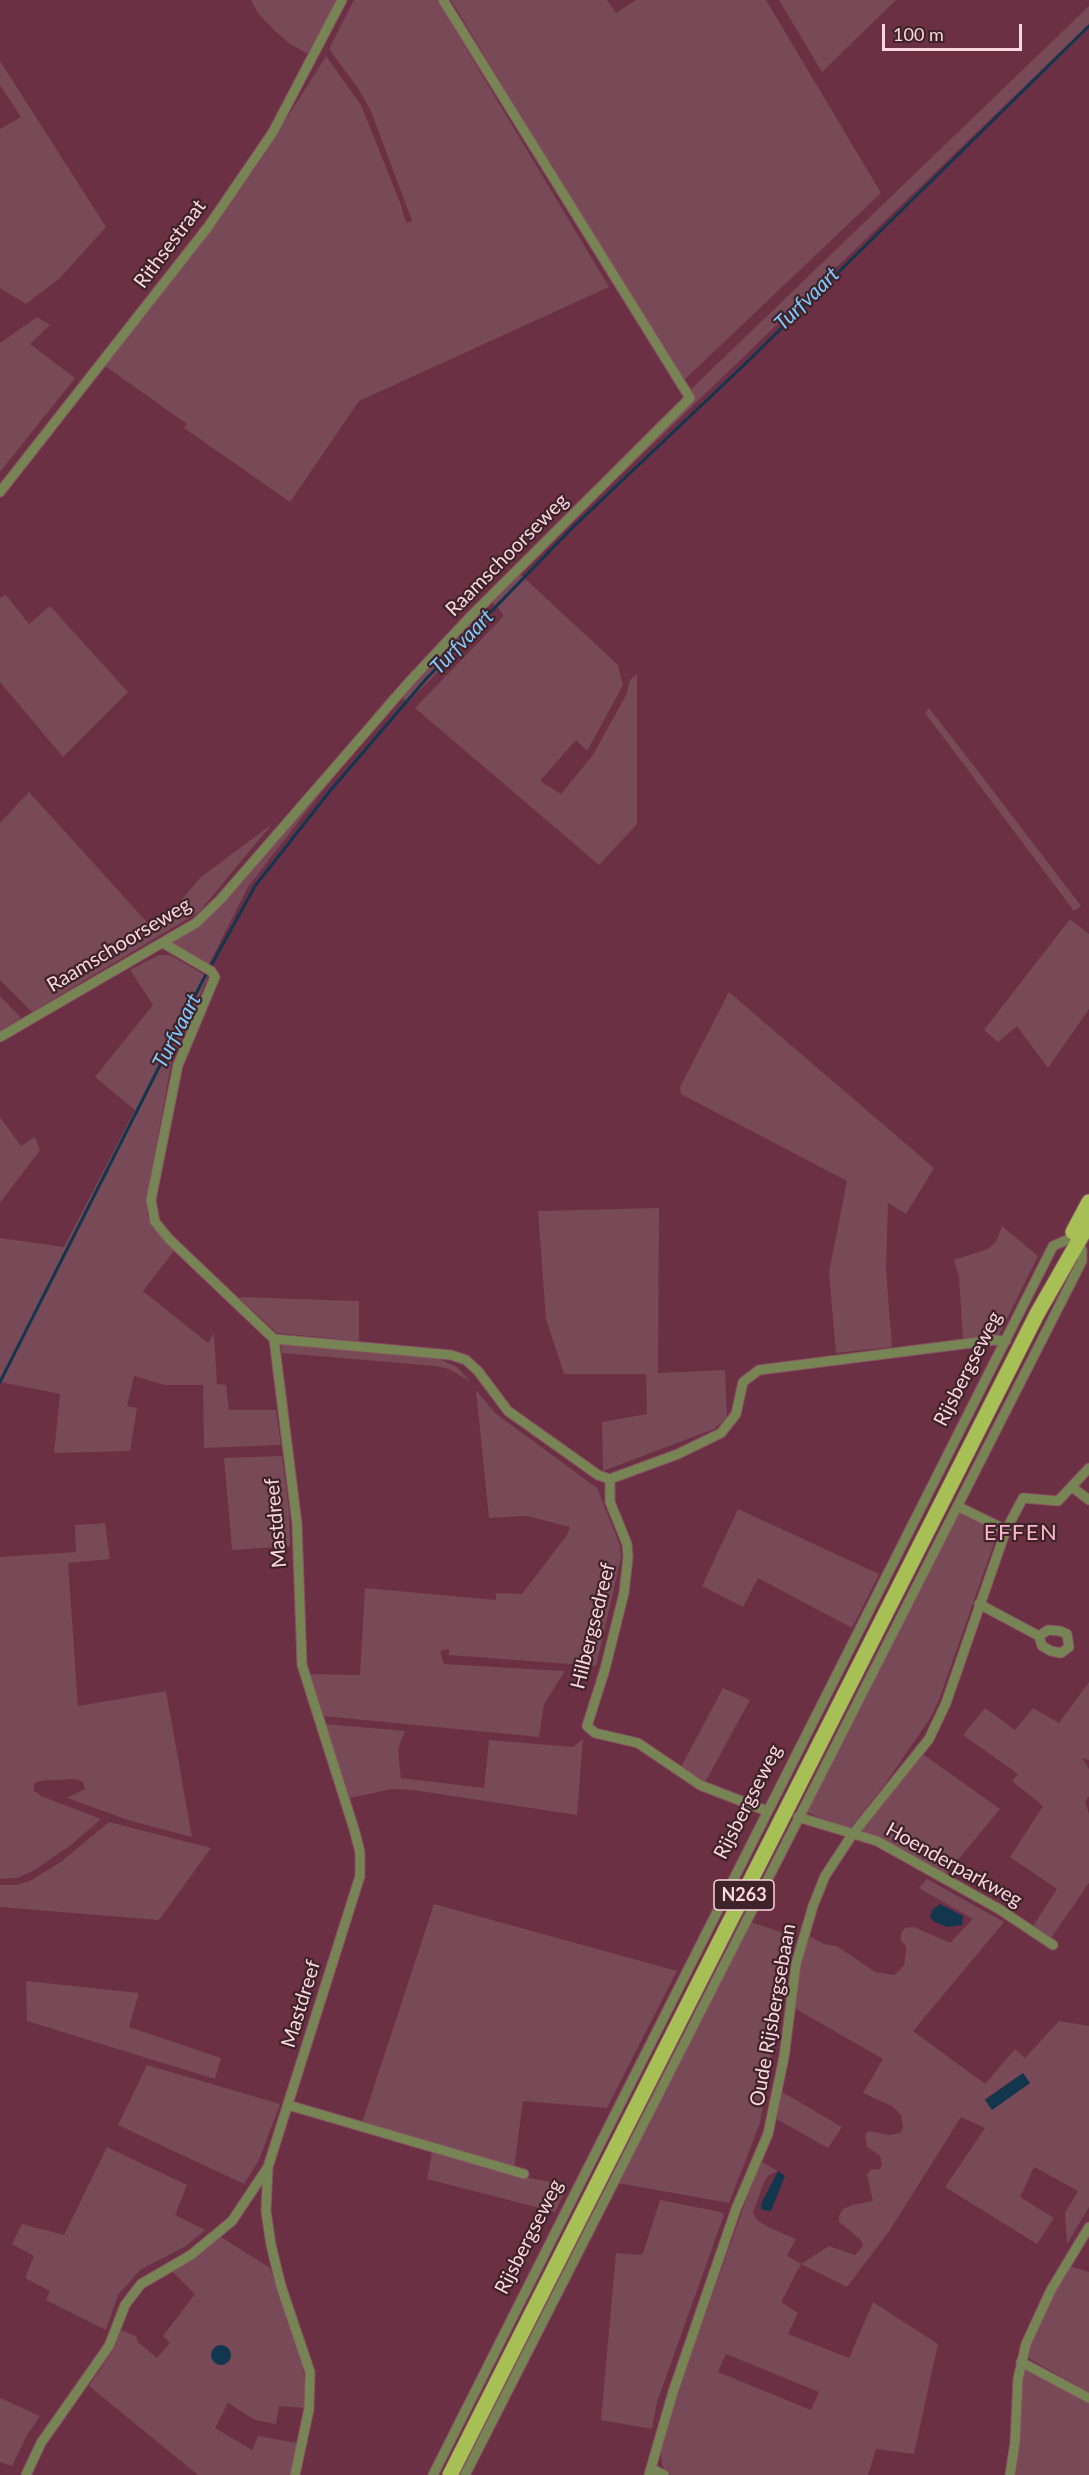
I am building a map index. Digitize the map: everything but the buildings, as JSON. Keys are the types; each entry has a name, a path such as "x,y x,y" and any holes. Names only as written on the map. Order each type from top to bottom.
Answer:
{"main road":[{"name":"Rijsbergseweg","path":"450,2475 1074,1241 1089,1202"},
{"name":"Rijsbergseweg","path":"1074,1241 1089,1223"}],"street":[{"name":"Rithsestraat","path":"0,492 208,226 273,132 342,0"},
{"name":"Raamschoorseweg","path":"0,1037 163,943 196,922 220,900 410,681 469,618 690,398 443,0"},
{"path":"163,943 208,969 215,977 195,1018 178,1065 151,1200 155,1222 169,1239 274,1339 451,1356 466,1360 478,1371 508,1411 598,1474 610,1479 678,1454 721,1433 736,1414 744,1382 759,1370 995,1340 1006,1341"},
{"path":"465,2475 1082,1262 1082,1250 1074,1241"},
{"name":"Rijsbergseweg","path":"433,2475 1053,1246 1074,1241"},
{"name":"Mastdreef","path":"274,1339 297,1524 302,1665 360,1852 360,1876 268,2167 266,2211 272,2245 281,2286 310,2373 309,2409 295,2475"},
{"name":"Oude Rijsbergsebaan","path":"651,2472 673,2392 736,2209 768,2134 776,2105 796,1964 825,1876 852,1835 928,1739 946,1703 1006,1530 1023,1498 1058,1501 1089,1468"},
{"name":"Hilbergsedreef","path":"610,1479 610,1502 627,1544 628,1557 624,1593 587,1726 595,1733 638,1743 700,1785 767,1811"},
{"path":"1072,1487 1089,1500"},
{"path":"958,1507 1006,1530"},
{"path":"979,1604 1039,1635"},
{"name":"Hoenderparkweg","path":"798,1817 876,1841 999,1909 1053,1945"},
{"path":"288,2105 524,2174"},
{"name":"Mastdreef","path":"26,2475 41,2443 109,2346 125,2305 141,2284 191,2254 232,2221 268,2167"},
{"path":"1010,2475 1021,2362 1035,2322 1089,2227"},
{"path":"1021,2362 1089,2398"},
{"path":"651,2472 664,2475"}],"shaded area":[{"path":"251,0 338,0 310,55 290,44 274,30 258,13"},
{"path":"354,0 437,0 609,287 359,401 290,502 184,428 187,424 105,366 258,164 326,56 361,105 406,223 412,221 371,111 358,88 329,49"},
{"path":"451,0 607,0 616,13 636,0 766,0 881,193 681,383"},
{"path":"779,0 896,0 822,72"},
{"path":"1089,6 1089,24 570,524 564,517 687,393"},
{"path":"0,61 106,227 60,278 26,304 0,288 0,129 21,117 0,85"},
{"path":"37,317 50,325 30,344 75,378 0,472 0,343"},
{"path":"558,523 564,530 520,574 618,665 623,685 587,751 576,740 540,781 561,794 593,755 626,695 630,680 637,674 637,824 599,865 415,708 502,618 503,614 486,595"},
{"path":"6,595 29,624 50,606 128,692 63,757 0,682 0,598"},
{"path":"480,602 493,616 408,702 401,697 394,704 316,799 248,887 208,966 179,950 173,943 210,917 388,697"},
{"path":"929,708 1081,906 1074,911 925,713"},
{"path":"29,792 155,931 201,877 272,824 199,912 32,1012 0,980 0,823"},
{"path":"1070,919 1089,934 1089,1009 1048,1068 1017,1026 998,1042 984,1030"},
{"path":"159,955 170,955 208,977 172,1059 147,1197 147,1213 151,1226 174,1251 143,1291 208,1343 214,1333 217,1384 226,1385 229,1410 276,1410 281,1445 204,1448 203,1385 165,1385 134,1376 127,1406 137,1408 130,1451 54,1453 60,1394 0,1382 0,1238 64,1247 135,1110 95,1077 153,1005 130,970"},
{"path":"729,992 934,1168 906,1214 888,1203 886,1269 892,1347 836,1353 829,1272 847,1181 681,1094 680,1087"},
{"path":"0,996 21,1018 0,1031"},
{"path":"0,1117 21,1146 35,1137 40,1150 0,1203"},
{"path":"659,1208 658,1373 725,1370 727,1418 714,1429 603,1471 602,1422 647,1414 646,1374 564,1374 546,1319 538,1211"},
{"path":"1002,1226 1038,1256 999,1335 963,1339 959,1277 954,1260 988,1249 996,1242"},
{"path":"238,1297 359,1301 359,1341 277,1333"},
{"path":"281,1344 437,1358 457,1367 471,1382 449,1369 435,1366 282,1353"},
{"path":"476,1390 495,1413 597,1488 620,1545 621,1558 596,1666 449,1655 449,1649 440,1651 444,1664 565,1671 544,1704 539,1737 323,1716 310,1674 360,1675 365,1588 496,1600 496,1593 522,1594 567,1535 570,1527 527,1516 489,1518"},
{"path":"282,1456 289,1509 290,1546 232,1550 224,1458"},
{"path":"738,1509 879,1574 852,1628 758,1578 743,1607 702,1586"},
{"path":"959,1512 999,1529 939,1700 929,1720 885,1784 850,1828 807,1812"},
{"path":"105,1523 110,1559 68,1563 78,1706 166,1691 192,1837 131,1821 67,1798 85,1789 83,1782 75,1779 38,1781 34,1784 34,1791 41,1796 101,1819 71,1845 33,1871 17,1878 0,1879 0,1557 76,1552 75,1525"},
{"path":"1089,1682 1089,1760 1082,1758 1089,1769 1089,1796 1085,1802 1089,1814 1089,1883 1049,1941 1031,1929 1057,1889 1010,1857 1043,1806 1012,1781 1018,1774 963,1735 985,1708 1015,1730 1033,1708 1059,1723"},
{"path":"723,1688 750,1700 704,1784 681,1767"},
{"path":"325,1724 405,1731 398,1749 401,1778 484,1788 489,1740 573,1747 583,1739 577,1815 413,1790 392,1789 350,1798"},
{"path":"920,1752 1000,1809 944,1877 860,1832"},
{"path":"109,1822 211,1848 159,1920 0,1907 0,1885 16,1885 30,1881 62,1861"},
{"path":"927,1879 1004,1922 913,2031 985,2084 1015,2049 1025,2058 1059,2021 1089,2026 1089,2207 1067,2244 1065,2213 1078,2191 1034,2167 1020,2197 1054,2218 1037,2244 945,2187 985,2128 961,2117 890,2230 847,2287 801,2264 829,2246 855,2255 863,2246 861,2240 839,2222 839,2216 843,2209 852,2205 873,2201 867,2175 870,2170 880,2169 882,2164 880,2156 867,2147 865,2134 870,2131 889,2135 900,2133 903,2128 901,2115 892,2106 863,2093 883,2059 789,2005 803,1933 824,1944 837,1946 875,1972 895,1975 904,1965 906,1946 901,1941 901,1933 905,1928 914,1927 950,1943 973,1919 919,1888","holes":["1023,2073 1030,2083 992,2109 985,2099"]},
{"path":"434,1904 677,1971 607,2108 523,2101 514,2169 362,2123"},
{"path":"751,1922 792,1936 760,2123 729,2203 618,2183"},
{"path":"26,1981 139,1993 129,2027 221,2058 215,2079 27,2021"},
{"path":"147,2065 280,2104 259,2160 244,2184 118,2125"},
{"path":"779,2090 842,2127 828,2148 773,2117"},
{"path":"107,2147 187,2185 175,2215 205,2230 186,2246 140,2270 118,2295 106,2330 46,2300 50,2291 25,2278 34,2256 12,2244 22,2224 64,2235"},
{"path":"432,2152 502,2173 568,2185 555,2212 427,2179"},
{"path":"760,2161 778,2171 769,2175 764,2182 753,2213 757,2220 768,2227 796,2239 787,2256 801,2264 781,2302 798,2313 788,2334 849,2358 873,2302 938,2344 914,2454 876,2449 868,2475 671,2475 662,2465 661,2451 673,2405","holes":["726,2354 819,2392 811,2410 718,2372"]},
{"path":"660,2200 721,2212 724,2215 657,2402 652,2429 601,2420 616,2253 640,2255 643,2253"},
{"path":"221,2237 270,2268 303,2365 305,2386 304,2408 279,2406 276,2424 255,2420 228,2403 215,2428 252,2450 258,2436 297,2443 291,2475 198,2475 89,2386 114,2349 121,2330 136,2336 138,2342 157,2358 170,2343 163,2336 195,2294 171,2270 201,2254"},
{"path":"1069,2266 1089,2272 1089,2392 1026,2357 1039,2320"},
{"path":"1021,2366 1089,2401 1089,2475 1012,2475"},
{"path":"0,2398 40,2416 27,2435 12,2466 0,2462"}],"water":[{"path":"940,1904 963,1916 962,1925 947,1927 935,1922 930,1917 932,1910"},
{"path":"1023,2073 1030,2083 992,2110 985,2100"},
{"path":"778,2171 785,2176 771,2211 761,2209 761,2204"},
{"path":"221,2345 228,2348 231,2355 228,2362 221,2365 214,2362 211,2355 214,2348"}],"waterway":[{"name":"Turfvaart","path":"0,1382 202,982 255,886 330,791 426,679 571,529 744,365 1089,26"}],"district":[{"name":"EFFEN","path":"1021,1533"}]}
